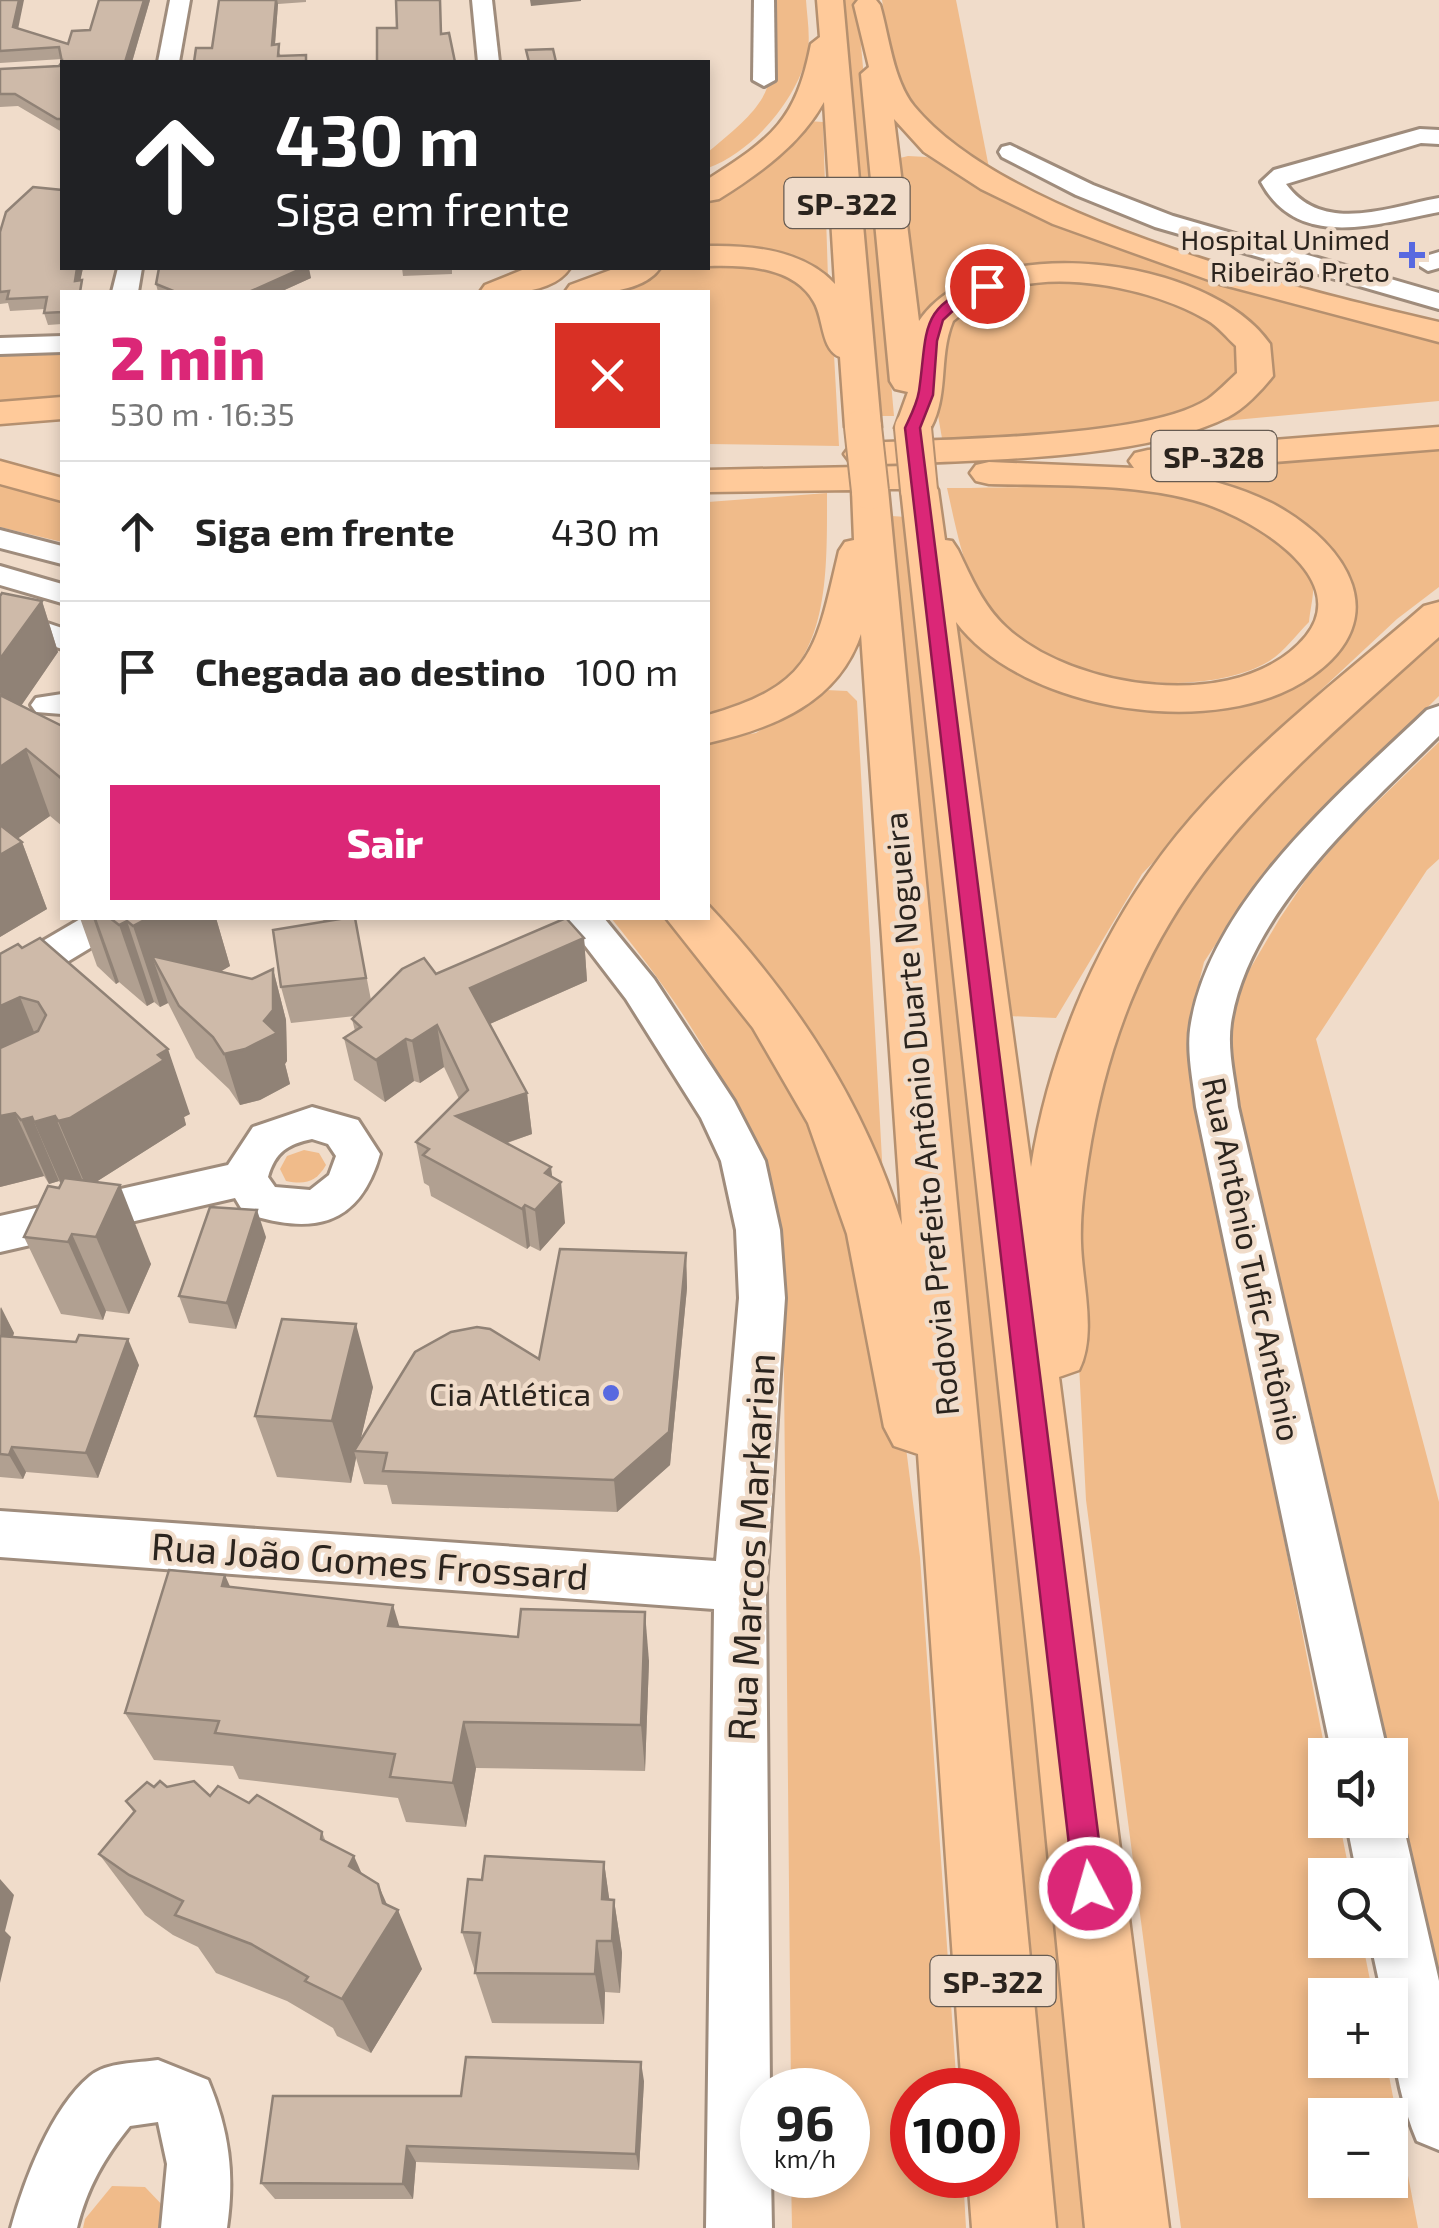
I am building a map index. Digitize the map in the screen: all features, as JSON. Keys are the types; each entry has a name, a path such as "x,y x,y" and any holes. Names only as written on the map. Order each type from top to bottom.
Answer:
{"highway":[{"path":"867,3 899,108 930,142 985,180 1056,214 1140,245 1310,299 1439,332"},
{"name":"Rodovia Prefeito Antônio Duarte Nogueira","path":"867,3 913,428 872,470"},
{"path":"710,191 784,136 808,105 816,88 830,4"},
{"name":"Rodovia Prefeito Antônio Duarte Nogueira","path":"830,4 872,470 1014,2228"},
{"path":"710,256 774,262 803,274 821,288 836,314 872,470 951,579 967,608 987,632 1033,664 1094,687 1164,697 1234,690 1284,674 1312,655 1329,633 1336,596 1328,568 1298,536 1249,506 1219,494 1165,483 989,473"},
{"path":"503,290 549,270"},
{"path":"587,290 639,270"},
{"path":"913,428 926,395 930,341 936,319 965,295 1002,282 1080,273 1156,284 1215,307 1238,326 1253,347 1257,360 1253,377 1240,394 1216,409 1148,427 1041,445"},
{"path":"0,414 60,408"},
{"name":"SP-328","path":"872,470 1041,445 1439,415"},
{"path":"0,436 60,438"},
{"name":"SP-328","path":"872,470 989,473 1439,438"},
{"path":"710,448 872,470"},
{"path":"710,457 872,470"},
{"path":"0,458 60,460"},
{"path":"710,484 872,470"},
{"path":"710,728 782,702 824,668 838,638 872,470"},
{"name":"Rodovia Prefeito Antônio Duarte Nogueira","path":"872,470 1068,1700 1128,2228"},
{"path":"0,472 60,489"},
{"path":"1068,1700 1053,1202 1084,1054 1140,924 1200,840 1294,745 1439,616"},
{"path":"693,920 725,957 810,1074 848,1157 889,1289 972,1734"}],"street":[{"path":"168,60 180,0"},
{"path":"482,0 488,60"},
{"path":"764,0 764,80"},
{"path":"1439,137 1420,136 1282,175 1273,182 1276,192 1316,219 1330,223 1356,224 1439,204"},
{"path":"1276,192 1439,146"},
{"path":"1010,152 1054,178 1152,216 1274,256 1439,301"},
{"path":"0,346 60,344"},
{"path":"0,538 60,553"},
{"path":"0,575 60,593"},
{"path":"8,632 60,639"},
{"name":"Rua Antônio Tufic Antônio","path":"1356,1738 1218,1107 1210,1049 1211,1021 1218,992 1244,939 1285,878 1324,830 1439,717"},
{"path":"0,984 107,920"},
{"name":"Rua Marcos Markarian","path":"585,920 640,989 684,1055 743,1161 758,1230 762,1298 740,1587 739,2228"},
{"path":"0,1234 246,1178"},
{"name":"Rua João Gomes Frossard","path":"0,1534 740,1587"},
{"path":"1404,1958 1439,2119"},
{"path":"44,2228 52,2196 74,2144 112,2096 158,2091 186,2102 199,2138 200,2199 194,2228"}],"shaded area":[{"path":"772,0 806,0 809,42 793,90 756,137 710,167 710,150 760,102 767,88 773,53"},
{"path":"841,0 857,0 894,416 882,416"},
{"path":"882,0 956,0 991,178 916,118 894,74"},
{"path":"808,121 823,122 828,279 742,252 710,253 710,196"},
{"path":"927,157 966,179 1218,278 1305,307 1439,340 1439,401 1181,425 1264,375 1195,290 1046,268 922,316 914,313 896,159"},
{"path":"710,261 788,272 832,318 839,446 710,444 710,290 606,290 660,270 710,270"},
{"path":"1056,278 1179,294 1246,348 1233,391 1157,421 943,444 936,404 943,322 995,289"},
{"path":"60,351 60,403 0,407 0,352"},
{"path":"1439,447 1439,587 1397,619 1277,731 1142,874 1056,1018 1009,1016 953,621 957,616 1007,662 1204,705 1341,643 1357,608 1342,566 1159,474"},
{"path":"0,480 60,499 60,542 0,527"},
{"path":"947,488 1136,491 1233,511 1271,530 1305,567 1313,584 1309,622 1264,664 1235,675 1201,681 1124,680 1051,660 1021,644 987,608 964,558"},
{"path":"827,493 822,601 814,634 800,662 778,685 748,702 710,712 710,502"},
{"path":"892,516 906,517 1095,2228 1058,2228"},
{"path":"1439,626 1439,696 1272,862 1240,907 1204,962 1192,1011 1190,1055 1323,1738 1308,1738 1308,1838 1343,1838 1347,1858 1308,1858 1308,1958 1366,1958 1370,1978 1308,1978 1308,2078 1389,2078 1393,2098 1308,2098 1308,2198 1408,2198 1408,2176 1418,2228 1181,2228 1086,1500 1073,1249 1103,1047 1181,878"},
{"path":"826,690 847,691 857,701 884,1196 744,966 706,920 710,920 710,741 756,733"},
{"path":"1439,742 1439,859 1427,870 1316,1039 1439,1502 1439,1997 1404,1838 1408,1838 1408,1738 1382,1738 1314,1423 1227,1059 1234,996 1307,878 1346,832"},
{"path":"613,920 681,920 706,948 829,1142 900,1401 920,1557 955,2068 890,2068 890,2198 964,2198 966,2228 792,2228 791,2198 870,2198 870,2068 791,2068 783,1274 759,1171 742,1126 723,1083 674,1002"},
{"path":"304,1150 319,1153 326,1165 310,1181 286,1181 280,1169 287,1156"},
{"path":"112,2186 145,2187 166,2209 162,2228 83,2228 85,2219"}],"building":[{"path":"0,0 19,0 13,27 68,44 72,31 90,30 99,0 144,0 126,60 62,60 59,47 0,51"},
{"path":"219,0 276,0 272,45 279,44 278,56 306,55 306,60 194,60 196,48 212,48"},
{"path":"396,0 440,0 441,34 449,33 455,60 377,60 377,28 397,28"},
{"path":"553,49 556,60 528,60 526,50"},
{"path":"59,66 60,119 15,94 0,94 0,69"},
{"path":"33,187 60,190 60,270 77,270 75,281 82,280 80,290 60,290 60,312 44,313 47,297 7,299 9,291 0,292 0,232 6,212"},
{"path":"159,270 298,270 254,290 171,290 156,284"},
{"path":"2,593 42,601 0,659 0,596"},
{"path":"0,695 60,725 60,777 26,749 0,767"},
{"path":"0,825 22,842 0,855"},
{"path":"113,920 144,920 133,926 127,921 119,925"},
{"path":"355,920 366,978 281,987 273,930"},
{"path":"561,920 568,920 584,938 470,988 527,1093 456,1116 551,1167 545,1173 561,1182 535,1210 525,1205 522,1209 423,1155 429,1149 416,1142 468,1090 437,1025 412,1041 406,1039 376,1060 344,1038 361,1027 352,1019 402,969 424,958 436,974"},
{"path":"40,938 168,1049 158,1055 164,1060 70,1118 58,1121 55,1116 34,1122 32,1117 21,1120 15,1113 0,1116 0,1048 38,1031 46,1015 38,1002 20,997 0,1006 0,954"},
{"path":"152,956 252,979 273,969 273,1010 264,1021 277,1033 245,1049 224,1054 213,1037 179,1006"},
{"path":"64,1178 120,1185 96,1237 72,1234 68,1242 24,1237 48,1186 59,1188"},
{"path":"210,1207 257,1210 227,1303 179,1296"},
{"name":"Cia Atlética","path":"560,1249 686,1253 669,1432 614,1480 383,1471 387,1453 354,1451 415,1352 451,1332 490,1329 539,1359"},
{"path":"282,1319 356,1324 332,1421 255,1416"},
{"path":"79,1335 128,1339 86,1453 12,1447 9,1455 0,1454 0,1336 76,1342"},
{"path":"169,1570 225,1575 222,1586 393,1605 388,1626 518,1637 521,1609 645,1612 641,1725 464,1722 453,1783 390,1777 395,1754 215,1733 219,1721 125,1713"},
{"path":"160,1781 167,1787 194,1781 210,1796 218,1786 249,1803 257,1795 322,1832 321,1839 354,1856 349,1866 378,1884 383,1903 398,1910 342,1999 305,1981 308,1977 251,1944 175,1915 183,1901 129,1875 99,1854 135,1811 126,1801 147,1782 154,1787"},
{"path":"485,1856 604,1862 602,1899 614,1900 612,1941 597,1941 595,1974 475,1973 480,1933 462,1932 468,1879 482,1880"},
{"path":"466,2057 641,2062 636,2154 407,2146 403,2184 261,2183 273,2096 461,2096"}],"place":[{"name":"Hospital Unimed Ribeirão Preto","path":"1412,255"},
{"name":"Cia Atlética","path":"611,1393"}],"route":[{"path":"987,286 954,302 936,319 930,341 926,395 913,428 1090,1888"}]}
